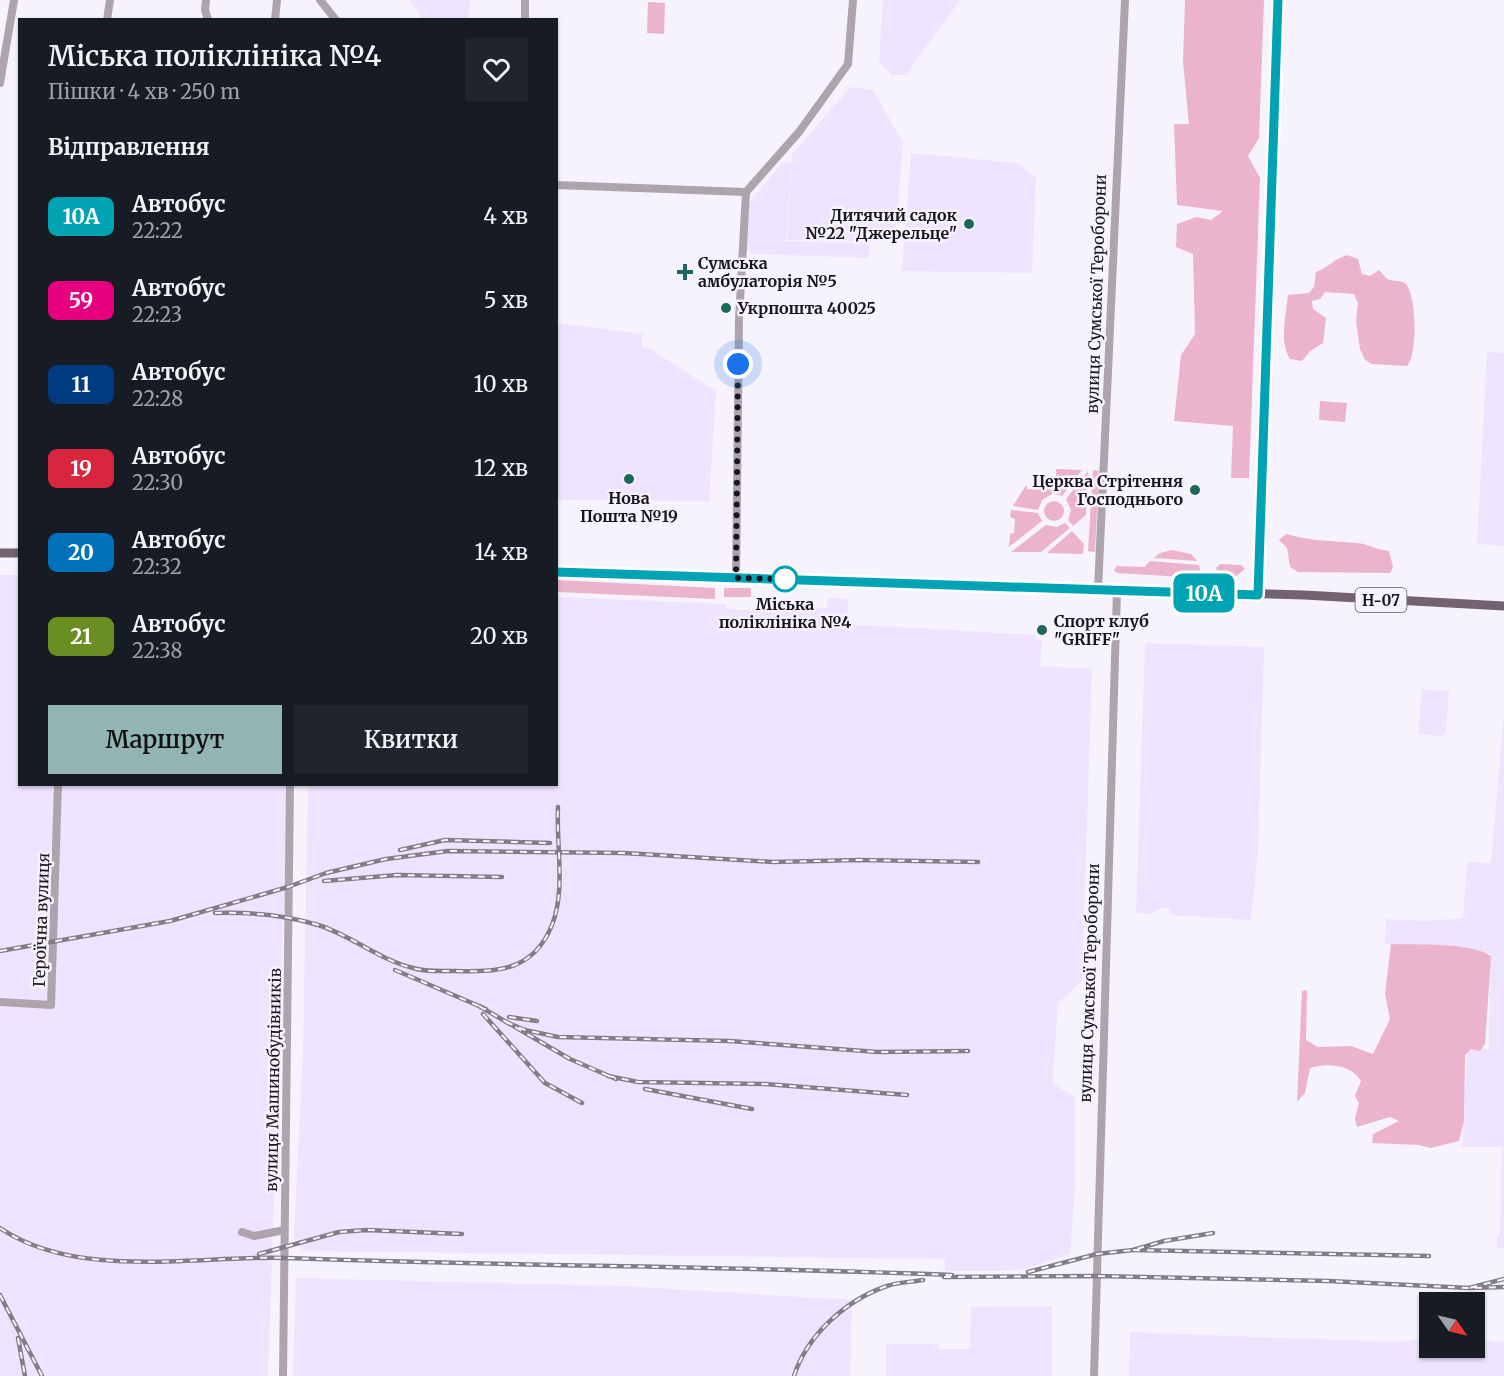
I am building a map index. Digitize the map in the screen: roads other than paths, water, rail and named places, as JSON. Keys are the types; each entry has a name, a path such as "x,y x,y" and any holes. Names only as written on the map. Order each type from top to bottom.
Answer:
{"main road":[{"path":"558,572 1258,595 1278,0"},
{"path":"0,553 18,553"},
{"name":"Н-07","path":"1258,595 1504,606"}],"street":[{"path":"0,83 14,0"},
{"path":"107,18 110,0"},
{"path":"206,0 207,18"},
{"path":"275,18 277,0"},
{"path":"320,0 334,18"},
{"path":"525,0 525,18"},
{"path":"736,578 739,319 746,192 799,132 848,64 852,0"},
{"name":"вулиця Сумської Тероборони","path":"1098,590 1125,0"},
{"path":"558,185 746,192"},
{"name":"вулиця Сумської Тероборони","path":"1094,1376 1117,590"},
{"name":"Героїчна вулиця","path":"0,1002 51,1005 58,786"},
{"name":"вулиця Машинобудівників","path":"283,1376 290,786"},
{"path":"242,1232 254,1236 284,1230"}],"railway":[{"path":"215,913 267,915 318,925 388,959 418,969 485,971 512,966 535,952 552,925 560,882 558,807"},
{"path":"400,850 445,840 550,843"},
{"path":"0,951 170,921 288,887 326,873 386,859 448,851 624,853 773,862 860,860 978,862"},
{"path":"324,881 397,875 502,877"},
{"path":"395,970 486,1009"},
{"path":"479,1006 570,1059 616,1079"},
{"path":"483,1014 545,1083 582,1103"},
{"path":"509,1017 537,1021"},
{"path":"506,1022 525,1030 558,1037 729,1041 878,1052 968,1051"},
{"path":"608,1076 638,1082 765,1084 907,1095"},
{"path":"645,1089 752,1109"},
{"path":"0,1228 31,1244 66,1255 139,1262 287,1258 952,1275"},
{"path":"259,1254 339,1232 366,1230 462,1234"},
{"path":"1028,1272 1097,1254 1133,1250 1164,1241 1213,1233"},
{"path":"1133,1250 1429,1256"},
{"path":"944,1277 1096,1276 1329,1281 1469,1288"},
{"path":"1504,1279 1469,1288 1504,1287"},
{"path":"794,1376 800,1361 818,1333 843,1310 857,1300 887,1286 923,1280"},
{"path":"0,1295 42,1376"},
{"path":"18,1338 25,1376"}],"place":[{"name":"Дитячий садок №22 \"Джерельце\"","path":"969,224"},
{"name":"Сумська амбулаторія №5","path":"685,272"},
{"name":"Укрпошта 40025","path":"726,308"},
{"name":"Нова Пошта №19","path":"629,479"},
{"name":"Церква Стрітення Господнього","path":"1195,490"},
{"name":"Міська поліклініка №4","path":"785,579"},
{"name":"Спорт клуб \"GRIFF\"","path":"1042,630"}]}
